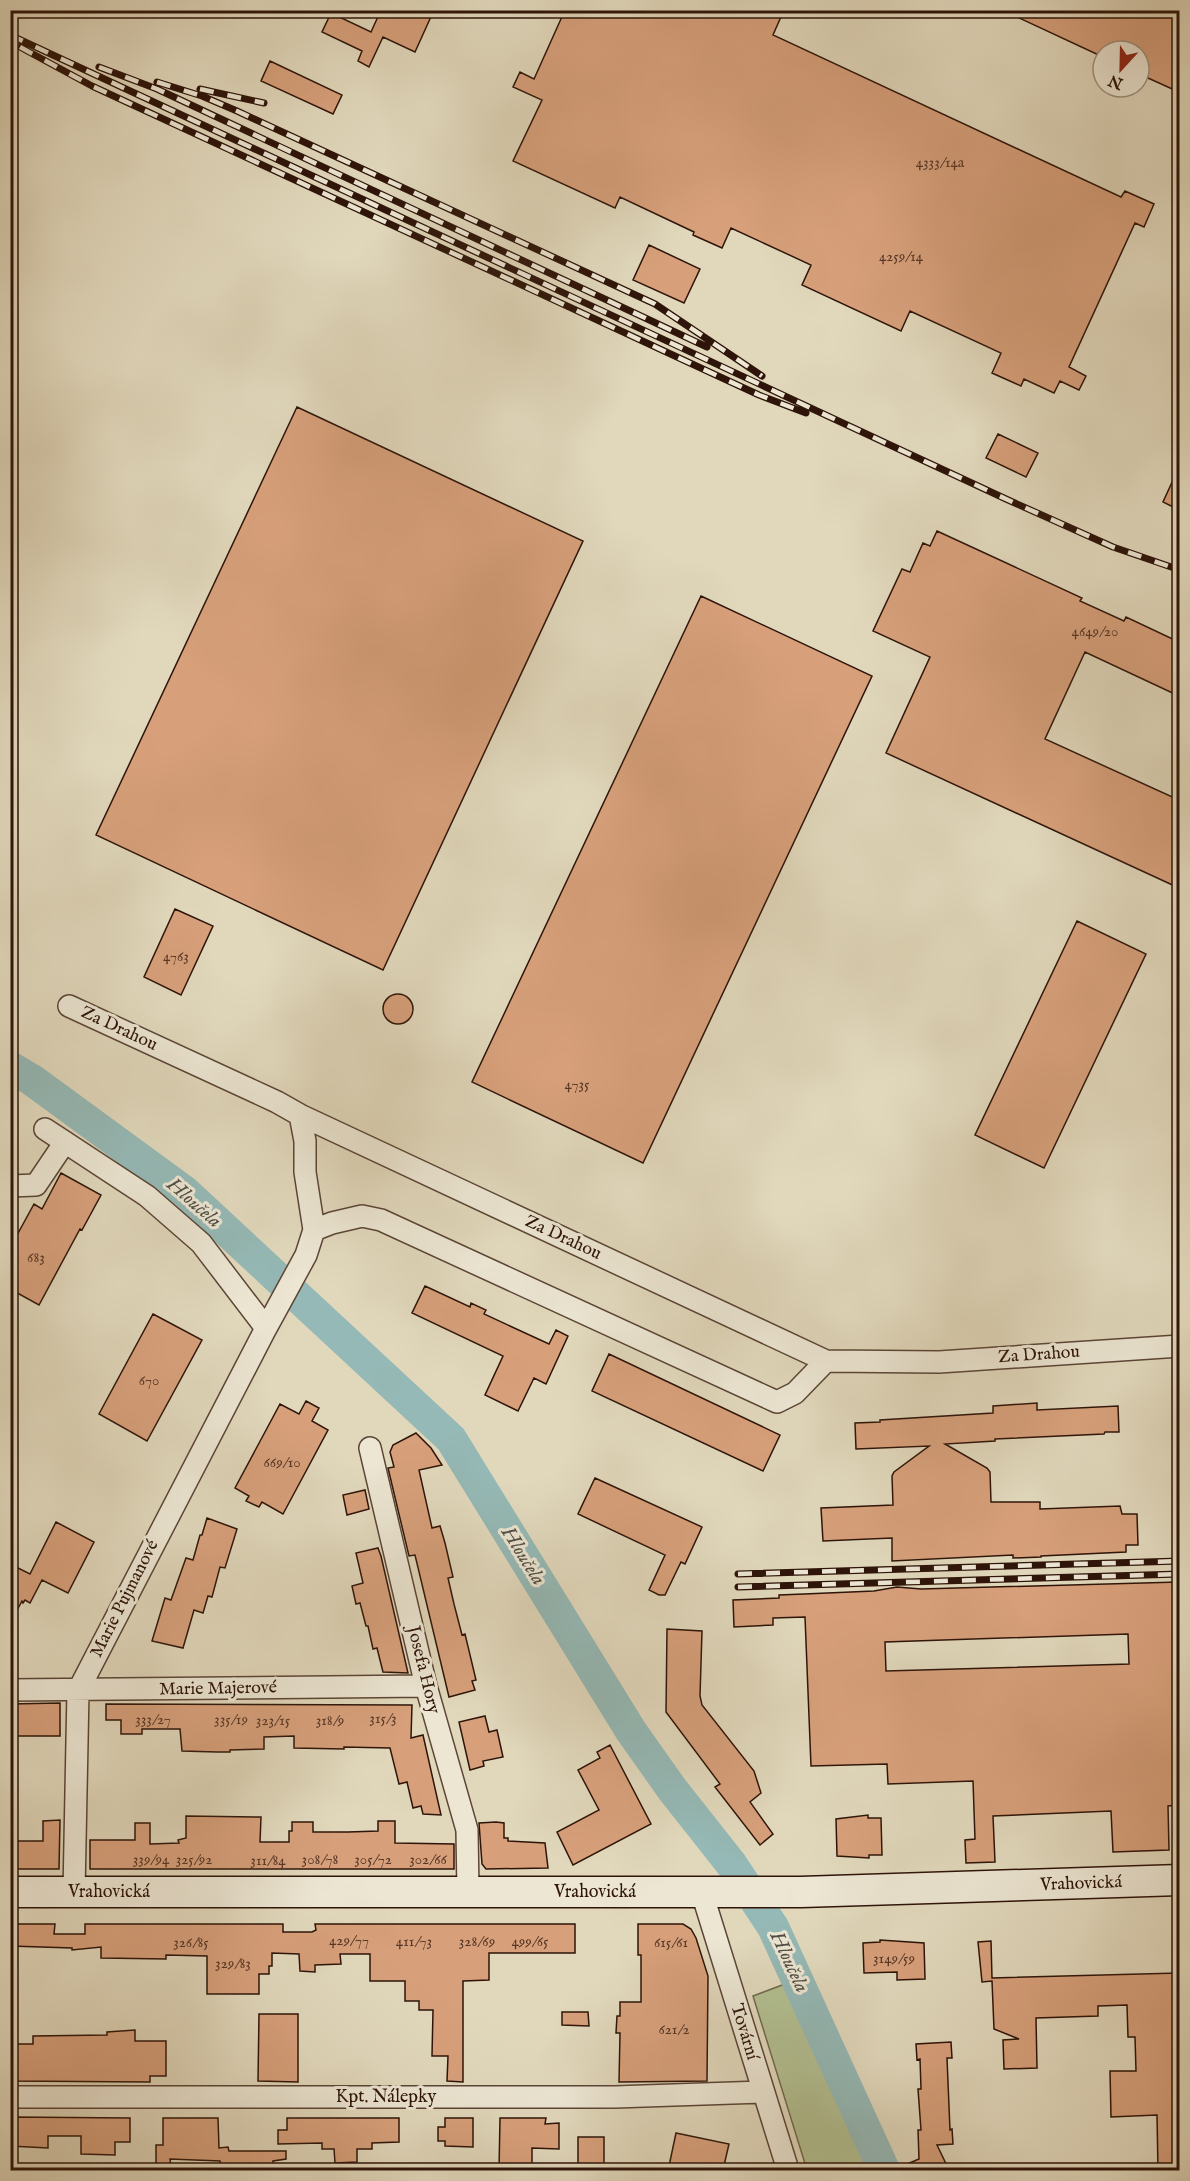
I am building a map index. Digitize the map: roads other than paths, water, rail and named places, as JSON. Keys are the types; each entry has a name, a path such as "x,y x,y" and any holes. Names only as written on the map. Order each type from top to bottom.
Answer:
{"street":[{"name":"Za Drahou","path":"69,1006 826,1360 939,1362 1179,1346"},
{"path":"300,1115 305,1141 305,1172 314,1230 362,1216 381,1220 777,1402 795,1393 826,1360"},
{"path":"45,1128 147,1197 201,1243 266,1328"},
{"path":"10,1186 36,1185 65,1142"},
{"name":"Marie Pujmanové","path":"74,1892 78,1690 306,1255 314,1230"},
{"name":"Josefa Hory","path":"370,1448 426,1686 467,1830 468,1892"},
{"name":"Marie Majerové","path":"10,1690 426,1686"},
{"name":"Vrahovická","path":"10,1892 716,1893 1179,1880"},
{"name":"Tovární","path":"716,1893 762,2091 788,2170"},
{"name":"Kpt. Nálepky","path":"10,2097 615,2097 762,2091"}],"waterway":[{"name":"Hloučela","path":"10,1067 32,1080 185,1192 451,1439 631,1731 672,1789 732,1865 773,1927 884,2170"}],"railway":[{"path":"10,35 1006,499 1113,547 1180,570"},
{"path":"20,47 92,86 759,395 806,413"},
{"path":"99,67 157,89 707,347"},
{"path":"157,82 202,96 237,111 655,304 762,376"},
{"path":"200,89 264,103"},
{"path":"738,1574 1180,1561"},
{"path":"738,1587 1180,1574"}]}
